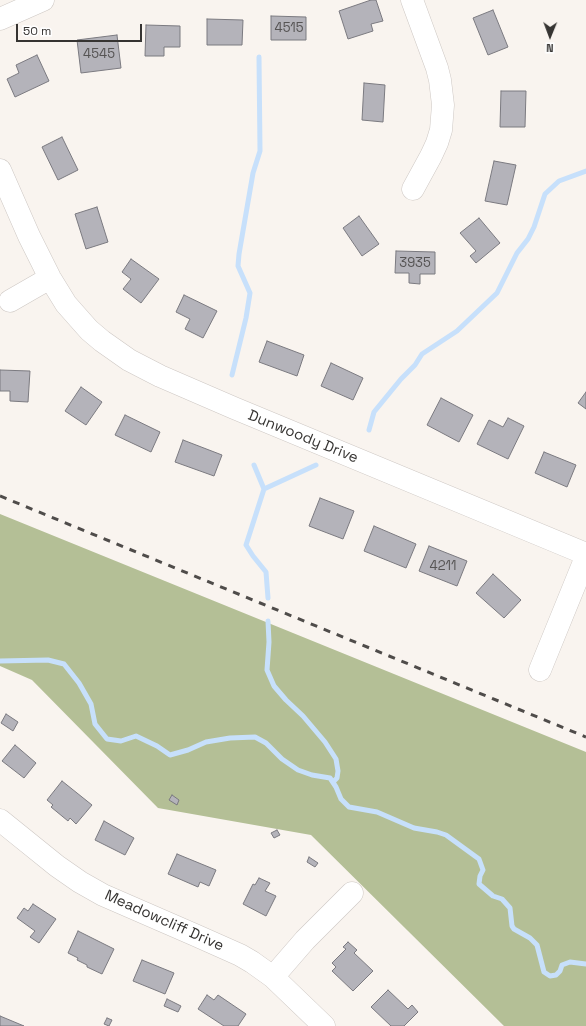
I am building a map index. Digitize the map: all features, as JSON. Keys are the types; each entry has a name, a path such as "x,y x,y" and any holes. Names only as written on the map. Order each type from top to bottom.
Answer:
{"street":[{"path":"0,18 43,0"},
{"path":"412,0 438,68 443,105 441,130 437,143 413,189"},
{"name":"Dunwoody Drive","path":"0,170 29,236 50,278 66,304 89,330 129,360 160,376 234,408 586,554"},
{"path":"10,301 50,278"},
{"path":"540,670 586,557"},
{"name":"Meadowcliff Drive","path":"0,820 57,866 80,882 103,895 240,955 273,977 324,1026"},
{"path":"273,977 305,940 352,893"}],"green space":[{"path":"0,514 586,752 586,1026 504,1026 311,835 158,808 32,680 0,666"}],"building":[{"path":"371,0 376,0 383,21 371,24 373,31 348,39 339,11"},
{"path":"493,10 508,47 488,55 473,18"},
{"path":"271,16 306,17 306,40 271,40"},
{"path":"207,19 243,20 242,45 207,45"},
{"path":"146,25 180,26 180,47 164,47 164,56 145,56"},
{"path":"117,35 121,68 81,73 77,40"},
{"path":"37,55 49,81 15,97 7,79 19,73 16,65"},
{"path":"364,83 385,85 383,122 362,120"},
{"path":"501,91 526,91 525,127 500,127"},
{"path":"62,137 78,170 58,180 42,147"},
{"path":"494,161 516,165 507,205 485,201"},
{"path":"97,207 108,242 86,249 75,214"},
{"path":"359,216 379,244 362,256 343,228"},
{"path":"479,218 500,243 476,263 470,256 476,251 460,233"},
{"path":"396,251 435,252 435,274 420,274 420,284 409,283 409,273 395,273"},
{"path":"131,259 159,279 141,303 123,289 131,279 122,272"},
{"path":"184,295 217,311 203,338 185,329 190,319 176,312"},
{"path":"267,341 304,355 297,376 259,362"},
{"path":"331,363 363,378 353,400 321,386"},
{"path":"0,370 30,371 28,402 10,401 10,391 0,391"},
{"path":"81,387 102,402 86,425 65,411"},
{"path":"586,392 586,409 578,403"},
{"path":"441,398 473,415 459,442 427,425"},
{"path":"125,415 160,432 151,452 115,435"},
{"path":"508,418 524,426 508,459 477,444 489,420 503,427"},
{"path":"183,440 222,455 214,476 175,462"},
{"path":"544,452 576,465 567,487 535,473"},
{"path":"320,498 354,511 343,539 309,526"},
{"path":"374,526 416,544 406,568 364,551"},
{"path":"429,546 467,561 457,586 419,571"},
{"path":"493,574 521,600 504,618 476,593"},
{"path":"6,714 18,722 13,731 1,723"},
{"path":"15,745 36,763 24,778 2,761"},
{"path":"62,781 92,805 76,824 70,818 68,821 51,807 53,805 47,800"},
{"path":"172,795 179,800 177,805 169,800"},
{"path":"104,821 134,838 125,855 95,840"},
{"path":"277,830 280,835 274,838 271,833"},
{"path":"177,854 216,870 209,886 200,882 198,887 168,874"},
{"path":"309,857 318,863 315,867 307,862"},
{"path":"259,878 270,883 265,891 276,896 266,916 243,904 253,884 255,885"},
{"path":"33,904 56,919 39,943 30,937 35,931 17,918 24,908 28,911"},
{"path":"78,931 114,949 102,974 87,967 87,965 77,960 78,958 68,953"},
{"path":"348,942 357,950 354,953 373,971 353,991 332,971 336,967 332,963 346,949 343,947"},
{"path":"142,960 174,973 165,994 133,981"},
{"path":"388,990 408,1009 412,1005 418,1012 404,1026 391,1026 371,1007"},
{"path":"207,995 214,1000 218,995 246,1014 238,1026 224,1026 198,1009"},
{"path":"167,999 181,1006 178,1012 164,1006"},
{"path":"0,1016 24,1026 0,1026"},
{"path":"107,1018 112,1020 109,1026 104,1024"}],"waterway":[{"path":"232,375 246,318 250,293 238,266 253,173 260,151 259,57"},
{"path":"369,430 374,412 401,379 415,365 422,354 457,331 497,293 517,253 528,239 534,227 545,194 559,181 586,171"},
{"path":"254,465 264,489 246,545 266,572 268,598"},
{"path":"264,489 316,465"},
{"path":"268,621 269,642 267,670 274,686 303,716 325,742 336,759 338,771 337,778 333,782"},
{"path":"0,661 48,660 64,664 79,683 91,704 95,724 107,739 121,741 136,736 157,746 170,755 188,750 206,742 230,738 255,737 266,743 282,759 298,770 312,775 330,778 341,799 349,807 377,812 414,828 446,835 479,859 483,870 480,876 479,884 493,896 502,899 510,908 512,926 514,929 530,938 537,945 544,972 550,976 556,975 560,971 562,965 570,962 586,964"}],"railway":[{"path":"0,496 586,737"}]}
